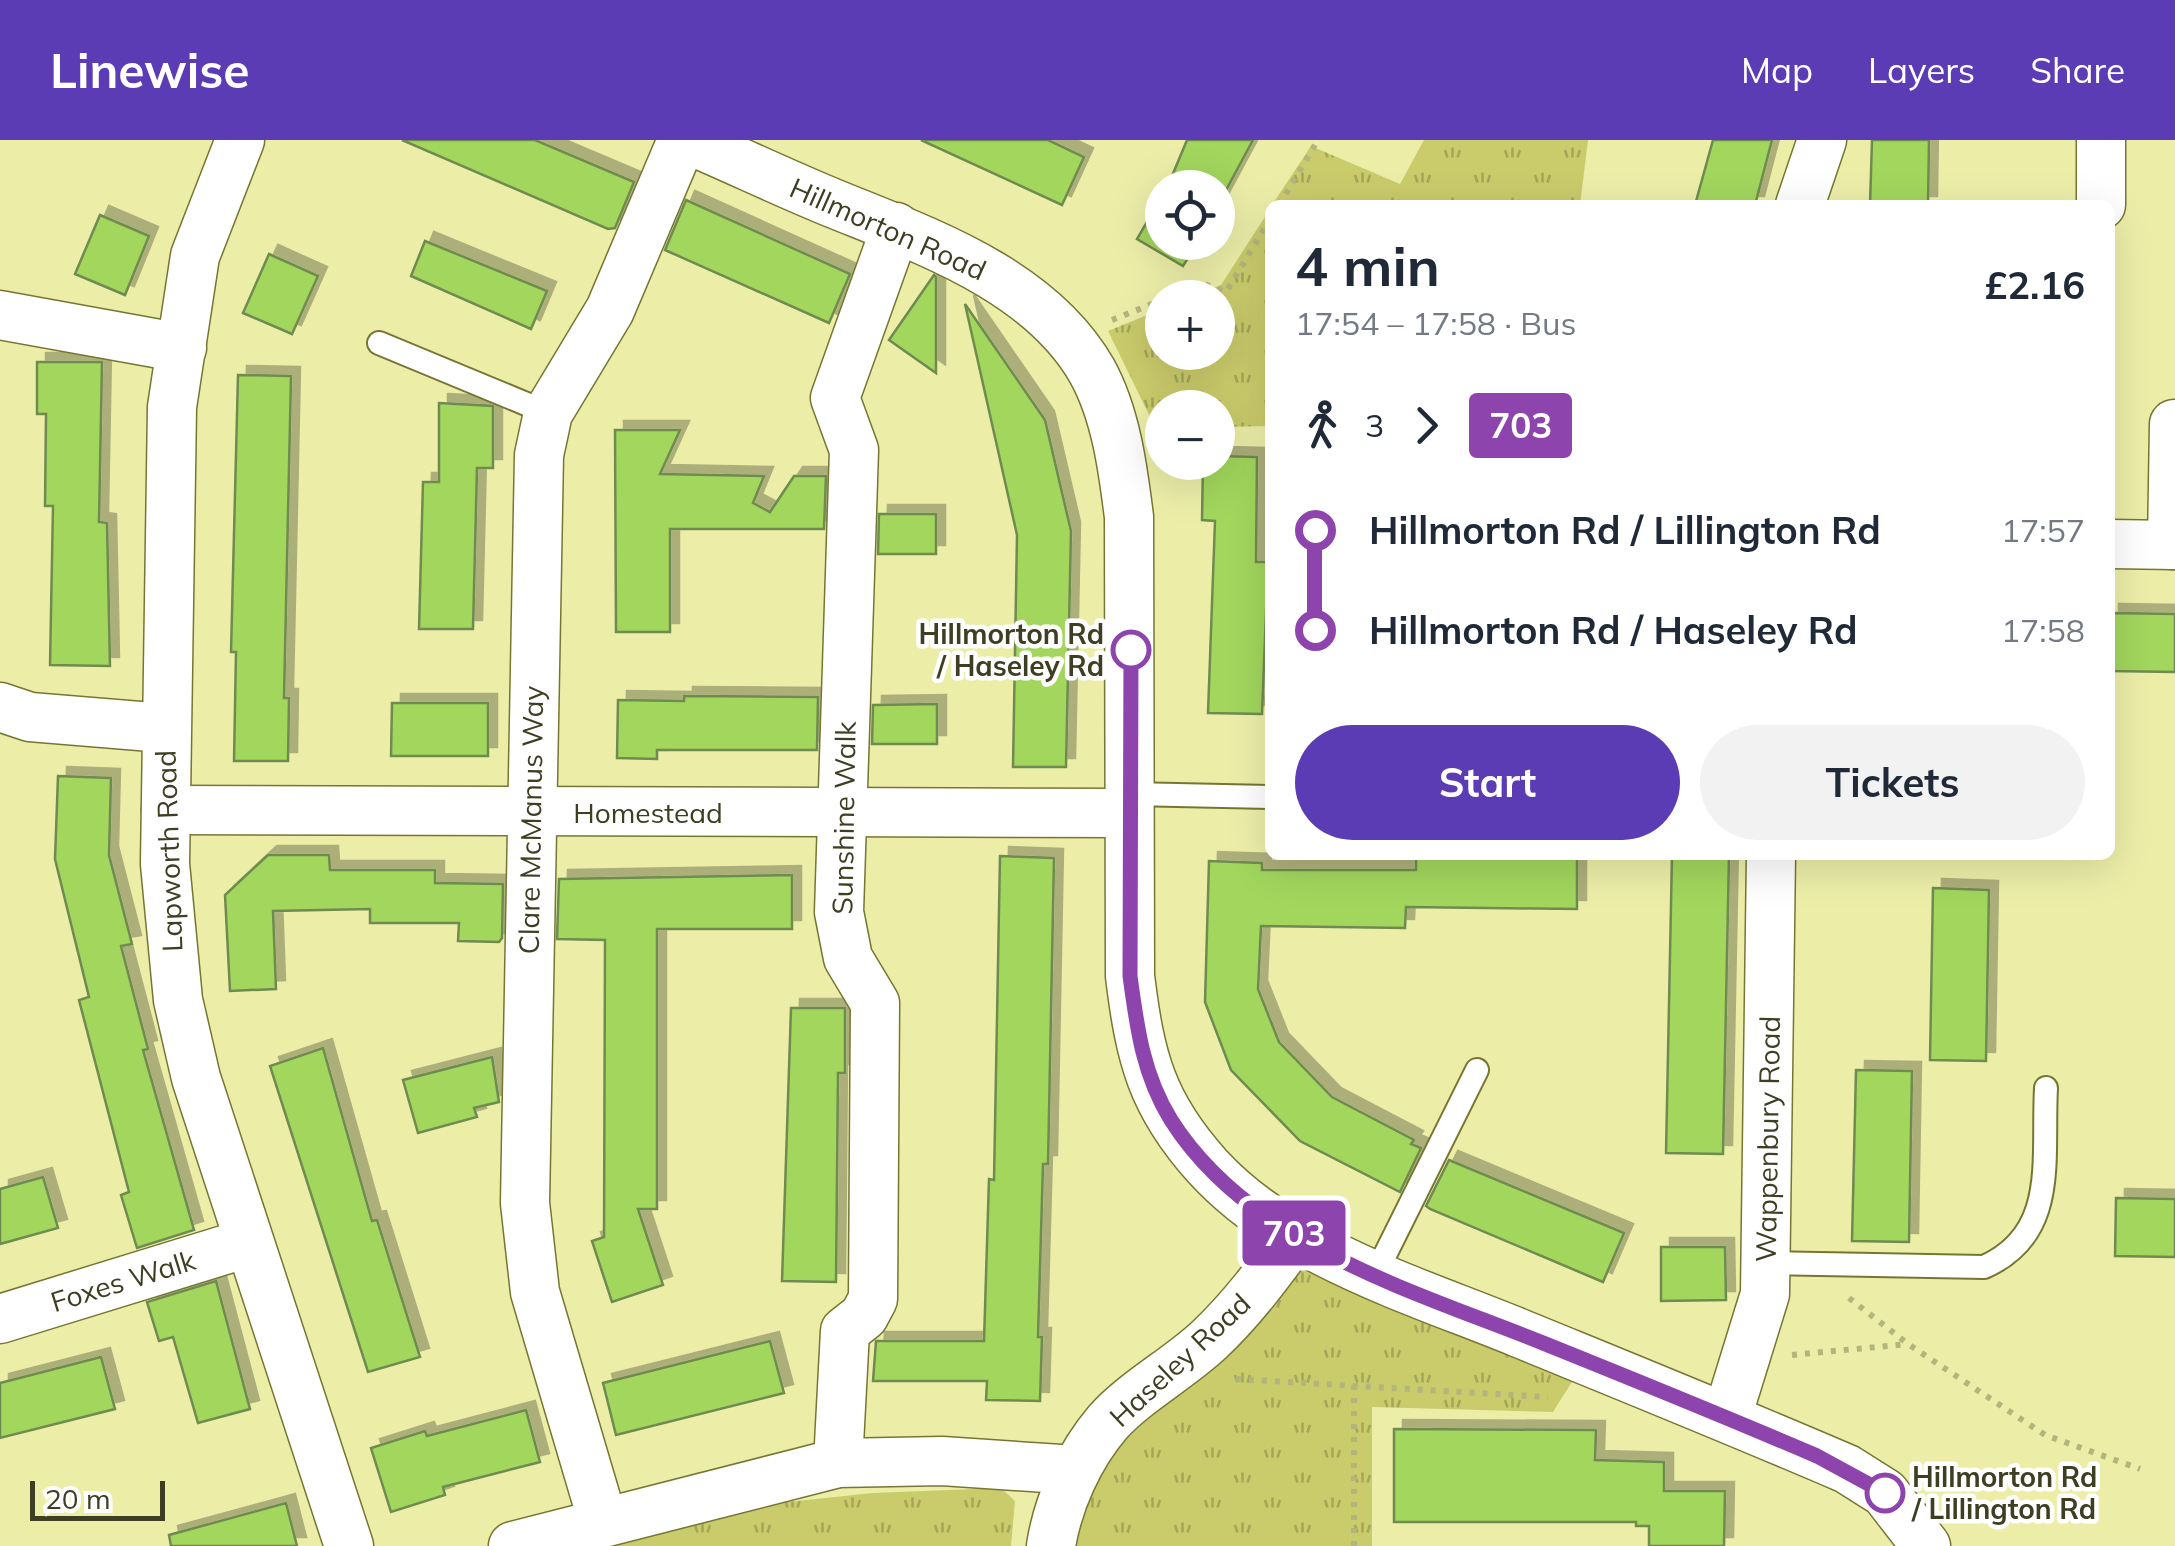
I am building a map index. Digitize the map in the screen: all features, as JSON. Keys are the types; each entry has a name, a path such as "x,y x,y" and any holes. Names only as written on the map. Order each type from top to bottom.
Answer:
{"street":[{"name":"Hillmorton Road","path":"686,140 896,227 996,278 1071,341 1093,372 1122,466 1129,517 1130,976 1145,1070 1172,1121 1208,1168 1250,1206 1375,1275 1848,1469 1885,1493 1926,1546"},
{"name":"Clare McManus Way","path":"603,1522 535,1292 525,1202 539,455 548,413 610,310 686,140"},
{"path":"1802,200 1822,140"},
{"path":"2101,200 2102,140"},
{"name":"Lapworth Road","path":"234,142 195,256 172,407 164,728 165,864 178,1000 196,1078 349,1546"},
{"name":"Sunshine Walk","path":"838,1463 845,1331 864,1316 873,1299 878,1050 875,1002 848,958 839,912 854,450 835,398 896,227"},
{"path":"0,315 182,348"},
{"path":"2115,544 2174,545 2174,424"},
{"path":"0,707 30,718 164,728"},
{"name":"Homestead","path":"166,810 844,813 1130,803"},
{"name":"Wappenbury Road","path":"1727,1418 1765,1294 1771,860"},
{"name":"Haseley Road","path":"1051,1546 1055,1519 1076,1470 1109,1421 1182,1364 1250,1297 1297,1234"},
{"name":"Foxes Walk","path":"0,1319 247,1243"},
{"path":"513,1546 838,1463 942,1461 1076,1470"}],"lane":[{"path":"379,343 548,413"},
{"path":"1130,803 1265,797"},
{"path":"1375,1275 1478,1070"},
{"path":"1766,1263 1984,1268 2011,1256 2040,1214 2046,1088"}],"path":[{"path":"1281,200 1318,140"},
{"path":"1233,280 1265,227"},
{"path":"1834,1288 1908,1344 2045,1435 2140,1469"},
{"path":"1752,1344 1788,1356 1908,1344"},
{"path":"1182,1364 1214,1378 1553,1397 1579,1358"},
{"path":"1354,1385 1354,1546"}],"green space":[{"path":"1424,140 1588,140 1581,200 1275,200 1311,146 1400,184"},
{"path":"1265,217 1265,426 1235,427 1235,390 1145,390 1145,407 1108,331 1145,316 1145,370 1235,370 1235,280 1224,280"},
{"path":"1295,1264 1582,1366 1553,1412 1372,1407 1372,1546 1066,1546 1078,1505 1099,1465 1126,1428 1193,1357"},
{"path":"1001,1488 1015,1501 1011,1546 609,1546 742,1507 872,1493"}],"building":[{"path":"402,140 535,140 634,182 615,228 608,229"},
{"path":"921,140 1048,140 1084,157 1062,205"},
{"path":"1187,140 1253,140 1235,173 1235,170 1174,170"},
{"path":"1713,140 1772,140 1756,200 1696,200"},
{"path":"1872,140 1929,140 1928,200 1870,200"},
{"path":"686,200 850,274 829,323 665,250"},
{"path":"100,215 149,236 125,295 75,274"},
{"path":"1145,225 1145,244 1137,239"},
{"path":"425,241 547,291 531,329 411,276"},
{"path":"269,254 318,276 292,334 243,313"},
{"path":"936,277 936,373 889,340"},
{"path":"965,304 1045,420 1071,531 1066,767 1013,767 1017,535"},
{"path":"37,362 102,362 99,522 107,523 110,666 50,665 53,506 45,506 46,414 37,414"},
{"path":"238,375 291,376 284,698 289,698 288,761 234,761 236,652 231,652"},
{"path":"439,403 493,406 493,468 477,468 473,629 419,629 423,482 439,482"},
{"path":"615,430 680,430 660,474 764,476 753,503 770,512 794,476 826,476 824,529 670,529 670,632 616,632"},
{"path":"1235,456 1257,457 1256,562 1265,562 1262,714 1208,713 1215,521 1202,520 1203,480 1235,480"},
{"path":"879,514 936,514 936,554 878,554"},
{"path":"2115,613 2175,614 2175,672 2115,671"},
{"path":"684,696 818,697 817,750 657,750 657,759 617,758 618,700 684,701"},
{"path":"392,703 488,703 488,756 391,756"},
{"path":"937,704 937,744 872,744 873,705"},
{"path":"58,776 111,778 109,855 132,944 121,946 148,1049 143,1050 194,1230 137,1248 121,1195 129,1192 79,1000 89,997 55,859"},
{"path":"268,855 329,855 330,870 435,870 435,883 503,884 502,938 499,942 458,941 459,923 370,923 370,909 273,911 276,989 230,991 225,895"},
{"path":"1000,856 1054,858 1048,1164 1043,1164 1038,1337 1042,1337 1040,1401 986,1400 987,1381 873,1381 876,1341 984,1341 989,1179 994,1180"},
{"path":"1416,860 1577,860 1577,909 1406,907 1405,928 1261,926 1258,989 1279,1042 1332,1097 1414,1140 1411,1144 1421,1148 1400,1192 1300,1141 1231,1070 1205,1002 1209,861 1262,863 1262,870 1416,870"},
{"path":"1672,860 1729,860 1723,1154 1666,1153"},
{"path":"792,875 792,929 657,929 657,1209 638,1209 663,1285 612,1302 592,1241 604,1237 605,940 557,939 559,879"},
{"path":"1933,888 1989,890 1986,1061 1930,1060"},
{"path":"791,1008 845,1008 845,1073 838,1073 836,1282 782,1281"},
{"path":"323,1048 372,1221 377,1220 420,1357 368,1372 270,1066"},
{"path":"492,1057 499,1102 474,1108 477,1117 418,1133 403,1080"},
{"path":"1856,1070 1912,1071 1909,1242 1852,1241"},
{"path":"1449,1160 1624,1233 1603,1282 1426,1206"},
{"path":"43,1177 58,1228 0,1244 0,1189"},
{"path":"2116,1198 2175,1199 2175,1257 2115,1256"},
{"path":"1661,1247 1725,1247 1726,1300 1661,1301"},
{"path":"216,1281 250,1409 198,1423 173,1337 159,1341 147,1302"},
{"path":"770,1341 784,1393 616,1435 603,1383"},
{"path":"101,1357 115,1409 0,1438 0,1383"},
{"path":"526,1410 540,1462 443,1487 445,1495 391,1512 371,1448 425,1431 427,1436"},
{"path":"1394,1429 1596,1430 1595,1460 1664,1462 1664,1491 1725,1491 1724,1546 1649,1546 1649,1526 1636,1526 1636,1522 1394,1522"},
{"path":"286,1503 297,1546 171,1546 169,1535"}],"bus line":[{"name":"703","path":"1131,650 1130,976 1137,1030 1145,1070 1172,1121 1208,1168 1250,1206 1359,1268 1848,1469 1885,1493"}],"place":[{"name":"Hillmorton Rd / Haseley Rd","path":"1131,650"},
{"name":"Hillmorton Rd / Lillington Rd","path":"1885,1493"}]}
